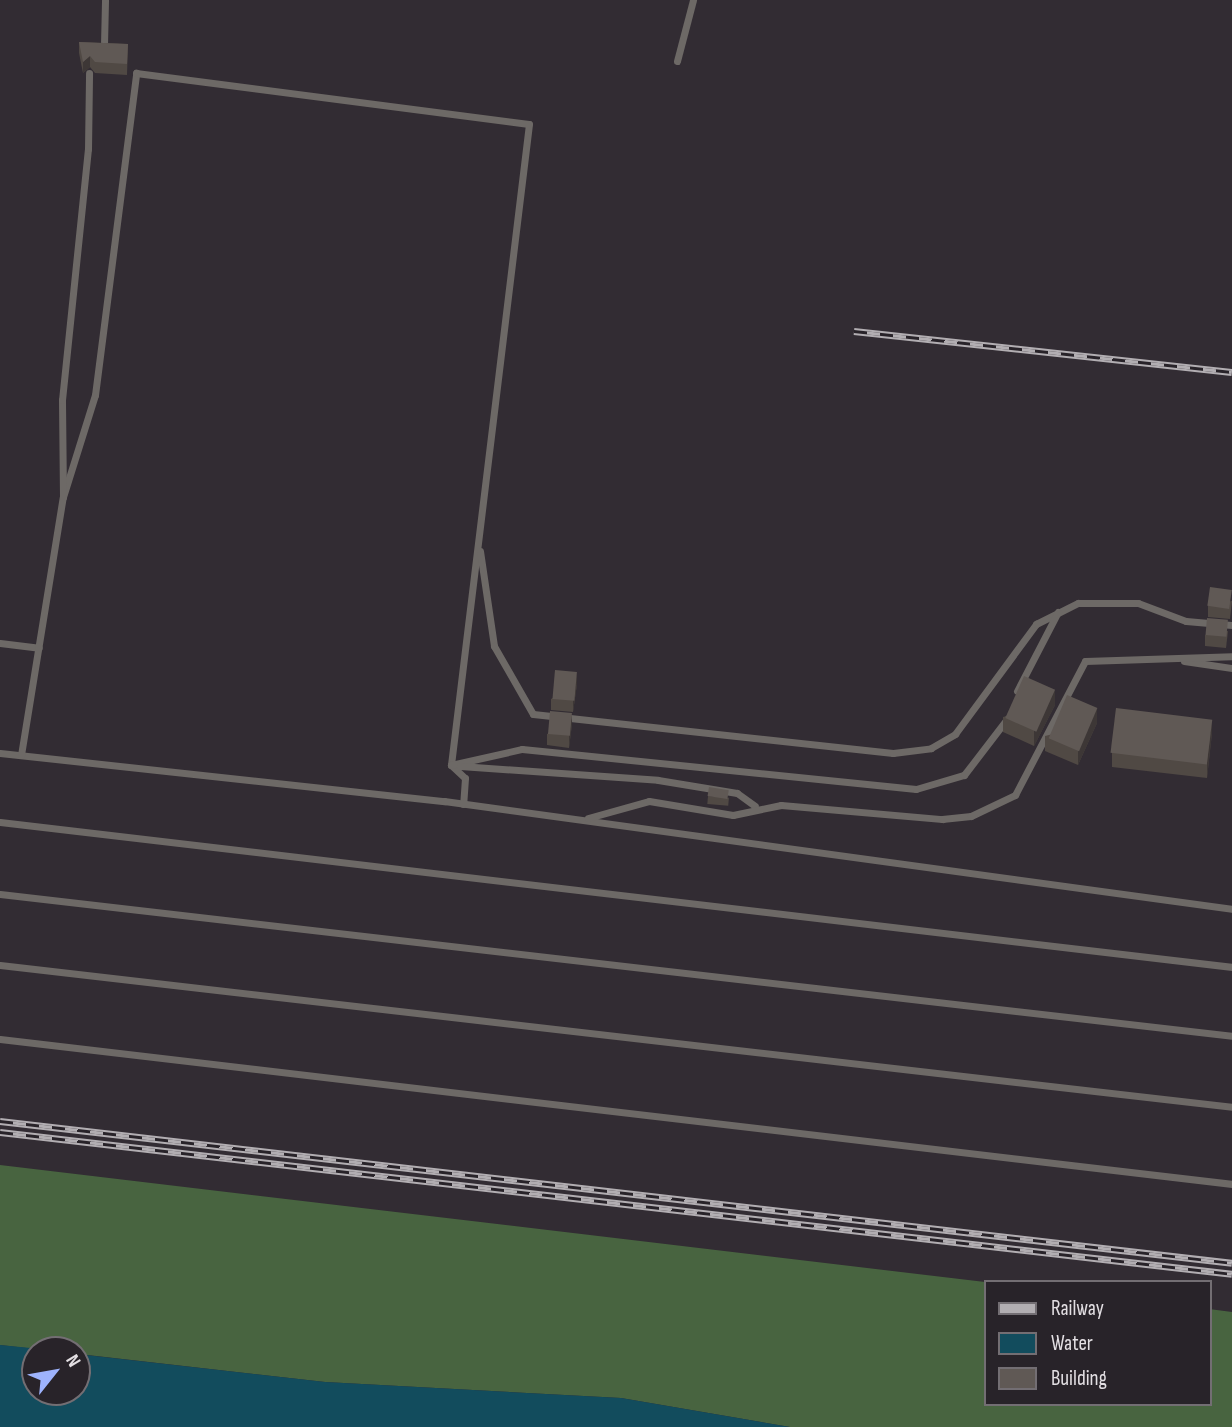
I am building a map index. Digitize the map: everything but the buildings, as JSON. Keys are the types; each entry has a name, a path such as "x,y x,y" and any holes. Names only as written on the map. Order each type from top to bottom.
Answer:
{"lane":[{"path":"104,45 105,0"},
{"path":"677,61 694,0"},
{"path":"63,497 62,400 88,149 89,73"},
{"path":"21,754 63,497 95,395 136,73 529,124 451,765"},
{"path":"478,541 494,646 533,713 893,753 931,748 977,712 1024,638 1058,611 1078,603 1126,602 1186,621 1232,625"},
{"path":"1015,697 1058,611"},
{"path":"0,643 38,648"},
{"path":"584,819 649,801 733,815 755,806 942,819 999,806 1015,795 1078,667 1105,657 1232,656"},
{"path":"1164,658 1232,668"},
{"path":"451,765 522,749 916,789 964,775 985,754 1010,709"},
{"path":"0,752 584,819 1232,909"},
{"path":"451,765 465,778 464,804"},
{"path":"451,765 658,780 737,793 755,806"},
{"path":"0,822 1232,967"},
{"path":"0,894 1232,1035"},
{"path":"0,965 1232,1107"},
{"path":"0,1039 1232,1184"}],"green space":[{"path":"0,1165 984,1282 984,1406 1211,1406 1211,1309 1232,1312 1232,1427 790,1427 621,1398 325,1382 91,1355 91,1336 21,1336 21,1347 0,1345"}],"water":[{"path":"0,1345 21,1347 21,1406 91,1406 91,1356 325,1382 621,1398 790,1427 0,1427"}],"railway":[{"path":"854,331 1232,372"},
{"path":"0,1121 1232,1263"},
{"path":"0,1132 1232,1274"}]}
